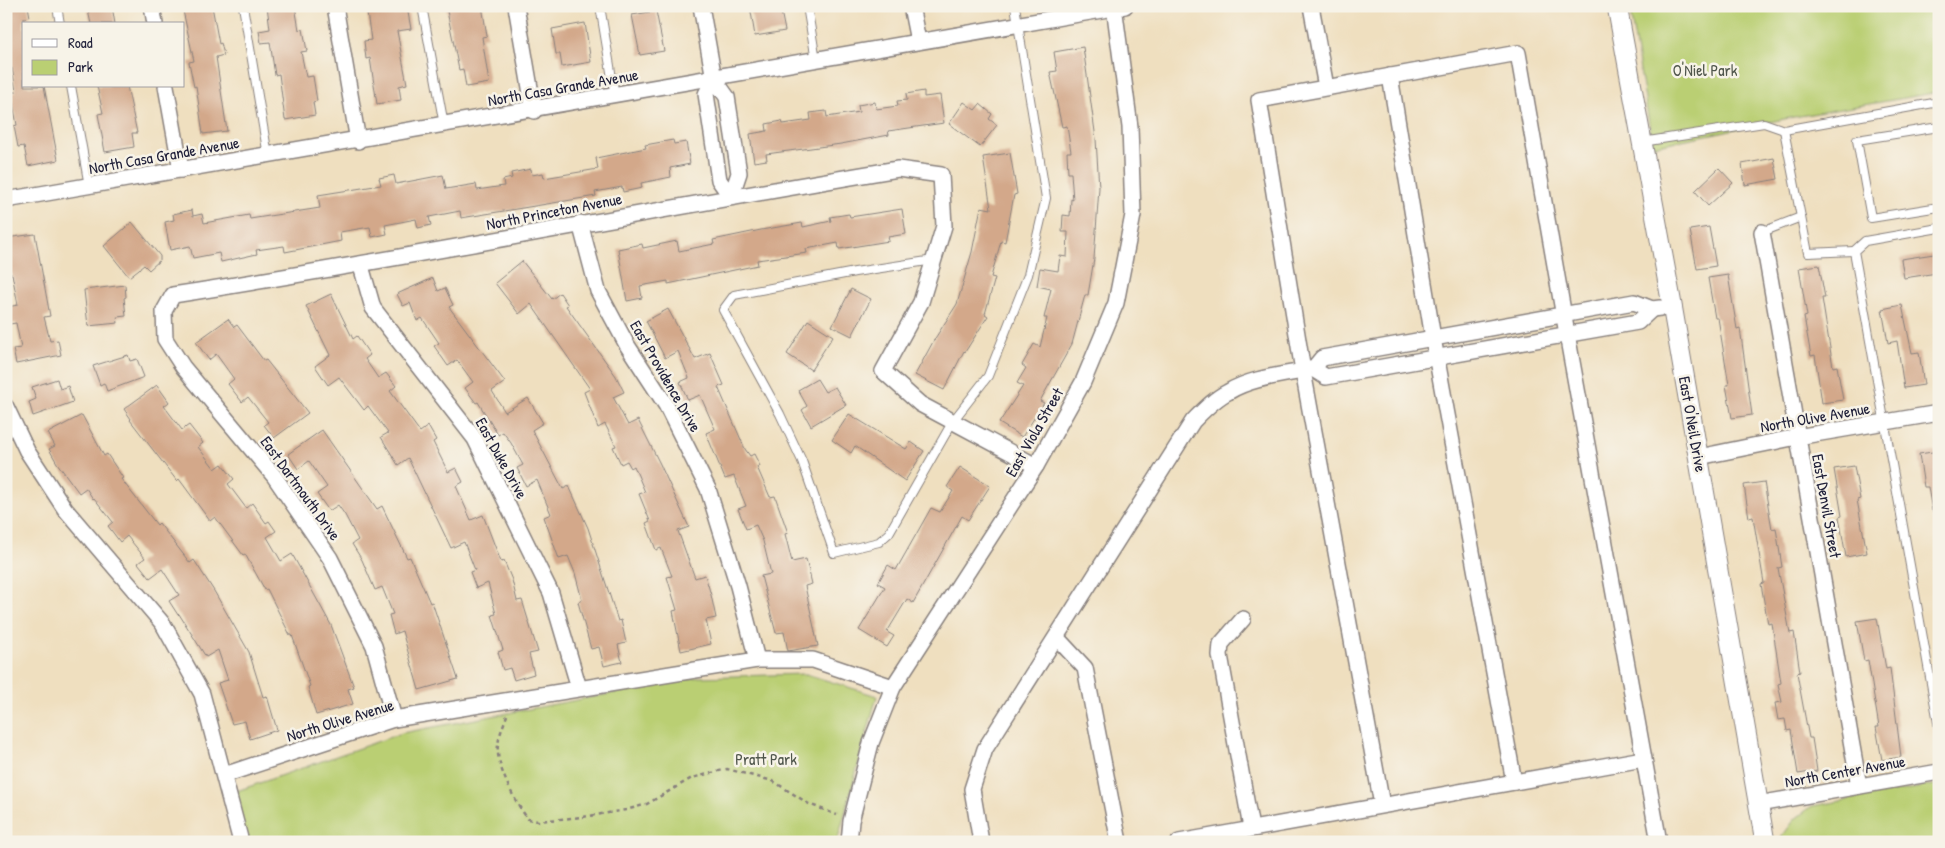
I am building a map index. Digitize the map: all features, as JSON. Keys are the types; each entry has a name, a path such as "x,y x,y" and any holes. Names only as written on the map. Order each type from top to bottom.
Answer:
{"street":[{"path":"152,6 155,22"},
{"path":"335,6 358,141"},
{"path":"516,6 534,111"},
{"path":"701,6 714,78 727,97 739,173 731,197"},
{"path":"912,6 918,41"},
{"path":"1312,6 1326,87"},
{"name":"East O'Neil Drive","path":"1617,6 1699,457 1765,842"},
{"name":"North Casa Grande Avenue","path":"6,200 534,111 918,41 1118,7"},
{"name":"East Viola Street","path":"849,842 852,817 871,743 893,687 1036,466 1083,382 1116,303 1132,215 1130,126 1118,7"},
{"path":"1382,805 1308,370 1258,100 1518,52 1659,842"},
{"path":"1390,76 1433,338 1514,782"},
{"path":"714,78 706,94 719,180 731,197"},
{"path":"166,88 181,170"},
{"name":"North Princeton Avenue","path":"174,295 360,266 580,223 898,169 941,175 944,226 934,260"},
{"name":"East Providence Drive","path":"580,223 598,292 627,345 666,405 708,489 738,586 757,660"},
{"name":"East Denvil Street","path":"1762,232 1859,786"},
{"path":"934,260 921,302 883,370 920,404 1036,466"},
{"name":"East Duke Drive","path":"360,266 373,308 475,439 551,593 579,688"},
{"name":"East Dartmouth Drive","path":"174,295 164,311 165,339 183,367 274,476 330,558 374,646 394,720"},
{"path":"981,842 972,789 985,750 1057,638 1126,524 1193,422 1209,406 1228,391 1251,382 1308,370 1322,358 1634,302 1652,309"},
{"path":"1308,370 1326,377 1638,322 1652,309 1672,305"},
{"path":"1611,306 1614,326"},
{"path":"6,407 27,451 65,510 163,624 202,694 241,842"},
{"name":"North Olive Avenue","path":"1699,457 1797,437 1939,413"},
{"path":"1242,619 1221,644 1220,655 1251,828"},
{"path":"1057,638 1085,668 1119,842"},
{"name":"North Olive Avenue","path":"224,775 394,720 757,660 813,660 893,687"},
{"path":"1179,842 1643,759"},
{"name":"North Center Avenue","path":"1758,804 1939,772"}],"lane":[{"path":"57,6 60,22"},
{"path":"243,6 268,156"},
{"path":"422,6 445,126"},
{"path":"600,6 615,96"},
{"path":"807,6 816,60"},
{"path":"934,260 855,272 734,295 724,310 780,414 802,461 834,553 879,542 889,532 953,421 988,376 1028,275 1046,198 1015,6"},
{"path":"71,88 89,186"},
{"path":"1642,142 1764,123 1784,130 1939,102"},
{"path":"1939,126 1857,140 1870,218 1939,207"},
{"path":"1784,130 1808,253 1854,251 1865,241 1939,228"},
{"path":"1762,232 1801,217"},
{"path":"1854,251 1939,728"}],"path":[{"path":"513,700 497,746 500,766 520,809 528,819 538,821 583,817 626,810 647,804 692,778 727,770 773,781 822,810 852,817"}],"green space":[{"name":"O'Niel Park","path":"1629,6 1939,6 1939,92 1794,117 1653,146"},
{"name":"Pratt Park","path":"806,674 877,696 837,842 244,842 234,792 402,733 699,677"},
{"path":"1939,784 1939,842 1778,842 1795,819 1812,806"}],"building":[{"path":"6,6 28,6 30,17 24,18 24,22 22,22 22,88 44,88 58,160 28,166 24,146 18,147 14,126 17,125 11,93 16,92 12,68 7,69"},
{"path":"87,6 112,6 115,22 91,22"},
{"path":"182,6 212,6 219,44 221,43 224,55 216,57 227,131 203,134 196,86 194,87 189,62 194,61"},
{"path":"267,6 295,6 299,30 303,29 307,51 301,52 306,77 313,76 317,101 313,102 315,115 285,120 279,74 275,75 270,42 261,43 259,31 270,29"},
{"path":"446,6 482,6 487,36 482,37 489,83 466,87 463,69 459,70"},
{"path":"750,6 780,6 785,31 755,36"},
{"path":"407,7 411,29 397,31 407,84 399,86 401,100 377,104 370,58 366,59 364,41 371,40 367,13"},
{"path":"656,11 664,51 640,55 632,15"},
{"path":"585,23 591,62 562,67 560,54 556,54 552,29"},
{"path":"1083,47 1096,139 1099,188 1094,259 1088,295 1085,295 1072,344 1040,401 1044,403 1022,437 999,423 1023,386 1017,383 1026,368 1022,365 1034,344 1040,347 1051,289 1037,286 1040,268 1058,271 1060,256 1067,257 1068,232 1062,232 1063,215 1070,216 1071,199 1073,200 1071,173 1068,173 1067,152 1071,152 1067,126 1062,127 1050,72 1057,71 1054,52"},
{"path":"97,88 127,88 137,133 132,133 134,147 105,152 98,114 103,113"},
{"path":"924,91 924,97 940,95 944,123 888,131 889,135 841,144 766,154 767,160 754,162 750,134 767,131 766,124 782,121 783,124 811,120 810,113 826,111 827,117 859,112 858,105 875,102 876,109 898,106 897,101 907,100 906,94"},
{"path":"964,102 975,110 980,104 992,114 989,119 997,125 980,147 949,124"},
{"path":"673,140 674,144 686,142 690,164 670,168 671,177 641,183 642,188 623,192 622,187 595,192 596,196 461,218 460,211 429,217 431,225 418,228 416,219 385,225 387,234 372,237 370,227 340,232 341,241 285,252 284,246 256,250 257,254 221,262 219,253 193,258 190,246 170,250 165,222 174,220 173,214 192,210 193,216 202,214 204,223 249,215 250,219 320,208 318,195 381,185 379,178 394,175 396,184 443,175 446,189 476,184 477,190 504,186 503,180 512,178 511,173 531,169 532,175 543,173 544,178 598,169 596,158 646,148 645,145"},
{"path":"1010,153 1017,194 1014,195 1005,242 1001,241 991,277 995,278 985,314 988,316 964,351 944,390 915,375 957,304 972,252 981,207 991,209 983,157"},
{"path":"1774,158 1778,179 1745,185 1742,164"},
{"path":"1719,168 1733,183 1708,206 1695,191"},
{"path":"902,209 906,234 888,237 889,241 839,249 838,243 806,249 807,253 757,260 758,265 668,284 668,281 640,286 642,298 627,301 618,249 642,244 643,248 677,241 679,251 714,244 713,240 761,230 802,223 803,227 831,221 830,217 849,214 850,217"},
{"path":"132,222 160,256 160,260 149,270 144,265 129,277 104,246"},
{"path":"1709,227 1716,266 1697,269 1690,230"},
{"path":"35,234 50,316 44,317 50,341 58,340 61,355 16,364 13,349 21,348 16,323 10,324 7,307 18,305 12,274 6,275 6,238"},
{"path":"1934,254 1937,273 1904,278 1901,259"},
{"path":"522,261 552,299 560,293 568,305 566,306 616,376 624,392 613,397 628,425 638,420 660,464 689,527 678,531 695,578 705,575 711,595 716,618 706,620 711,644 681,651 673,611 677,610 667,577 672,576 661,548 656,550 646,523 650,521 639,494 645,492 634,466 631,468 627,461 621,464 613,447 616,446 605,424 598,428 584,392 590,389 531,304 519,314 495,283"},
{"path":"1819,265 1825,298 1822,298 1833,367 1837,366 1843,400 1822,403 1815,355 1811,356 1804,317 1807,316 1799,268"},
{"path":"1728,275 1737,329 1740,328 1752,415 1732,418 1726,385 1729,385 1718,318 1715,318 1708,278"},
{"path":"433,278 438,291 445,288 453,305 449,307 505,382 492,391 505,412 528,398 543,423 532,430 563,489 569,486 588,528 618,621 621,620 626,643 618,645 622,662 604,666 599,647 591,649 578,602 582,600 575,573 568,556 559,559 544,517 551,514 537,480 526,486 517,468 523,465 511,443 503,432 498,435 478,402 476,403 465,388 473,382 457,360 448,366 434,346 439,343 422,318 417,321 410,303 403,306 397,294"},
{"path":"125,285 126,316 117,317 118,323 88,326 84,290"},
{"path":"851,289 871,299 852,336 832,326"},
{"path":"331,294 353,339 357,336 370,355 365,359 378,378 386,373 396,386 390,391 420,432 428,426 436,440 433,442 448,472 456,468 463,482 456,486 471,520 483,515 501,562 504,561 512,580 517,601 522,600 538,652 529,654 534,674 514,680 510,668 503,670 498,652 503,650 492,615 496,614 488,583 476,588 470,572 475,570 464,542 451,548 408,458 398,465 381,437 388,433 368,406 364,410 339,377 328,385 315,366 330,355 306,306"},
{"path":"1902,305 1912,353 1919,352 1924,385 1904,388 1897,341 1888,343 1882,309"},
{"path":"668,309 695,359 710,353 724,385 718,387 745,449 750,456 754,454 760,466 757,467 770,497 775,496 788,533 785,534 792,562 806,559 812,584 805,586 818,646 788,651 784,632 776,633 761,576 771,574 763,541 756,525 746,529 738,509 746,506 734,476 725,479 706,433 715,429 700,395 688,400 680,382 689,378 678,351 665,358 646,321"},
{"path":"228,319 234,327 237,325 264,361 266,360 308,413 274,438 264,425 268,422 248,397 242,402 228,384 234,379 216,354 209,360 196,342"},
{"path":"808,320 833,336 811,370 787,354"},
{"path":"128,355 130,361 137,359 144,377 107,391 104,383 100,385 93,366"},
{"path":"57,379 60,389 68,386 73,402 33,416 29,402 36,399 32,387"},
{"path":"817,379 825,392 835,387 846,405 811,426 802,410 807,406 798,390"},
{"path":"157,385 169,402 164,406 182,430 189,425 203,443 198,447 215,469 222,464 234,479 228,484 246,508 252,503 266,523 269,521 276,531 267,537 281,561 292,554 331,625 354,687 348,689 353,704 316,715 308,687 310,686 292,635 290,635 267,589 265,590 245,554 243,555 215,517 210,521 179,479 177,481 130,420 124,409"},
{"path":"849,414 906,449 911,442 924,451 905,481 855,446 851,453 832,440"},
{"path":"82,415 104,456 107,454 123,478 121,479 190,563 194,560 214,591 249,652 263,697 267,696 277,730 250,739 245,721 232,724 218,683 228,680 218,650 206,657 169,601 179,595 162,569 150,578 138,563 145,558 127,536 120,542 108,526 113,522 94,498 86,488 79,493 57,463 49,449 55,446 48,433"},
{"path":"322,430 377,509 382,506 407,558 410,557 430,603 432,602 458,679 419,690 402,631 394,634 389,615 393,614 382,587 375,590 362,560 352,544 358,540 345,515 338,505 329,511 317,494 327,487 309,461 298,469 288,454"},
{"path":"1939,451 1939,511 1932,511 1928,487 1924,487 1919,454"},
{"path":"1854,466 1860,499 1857,500 1867,553 1846,557 1839,517 1842,516 1834,469"},
{"path":"960,467 990,486 968,520 962,516 913,603 907,599 887,632 894,636 887,647 859,630 885,587 878,583 888,565 896,570 931,508 940,512 953,491 947,487"},
{"path":"1764,482 1772,529 1776,528 1782,567 1778,568 1790,633 1794,632 1800,672 1797,673 1809,738 1812,738 1817,771 1798,774 1791,730 1787,731 1785,719 1778,720 1775,703 1782,702 1778,684 1781,683 1772,623 1768,624 1761,584 1764,583 1753,517 1749,518 1744,485"},
{"path":"1877,618 1886,669 1890,668 1901,757 1882,760 1876,727 1879,727 1868,660 1864,661 1857,621"}]}
